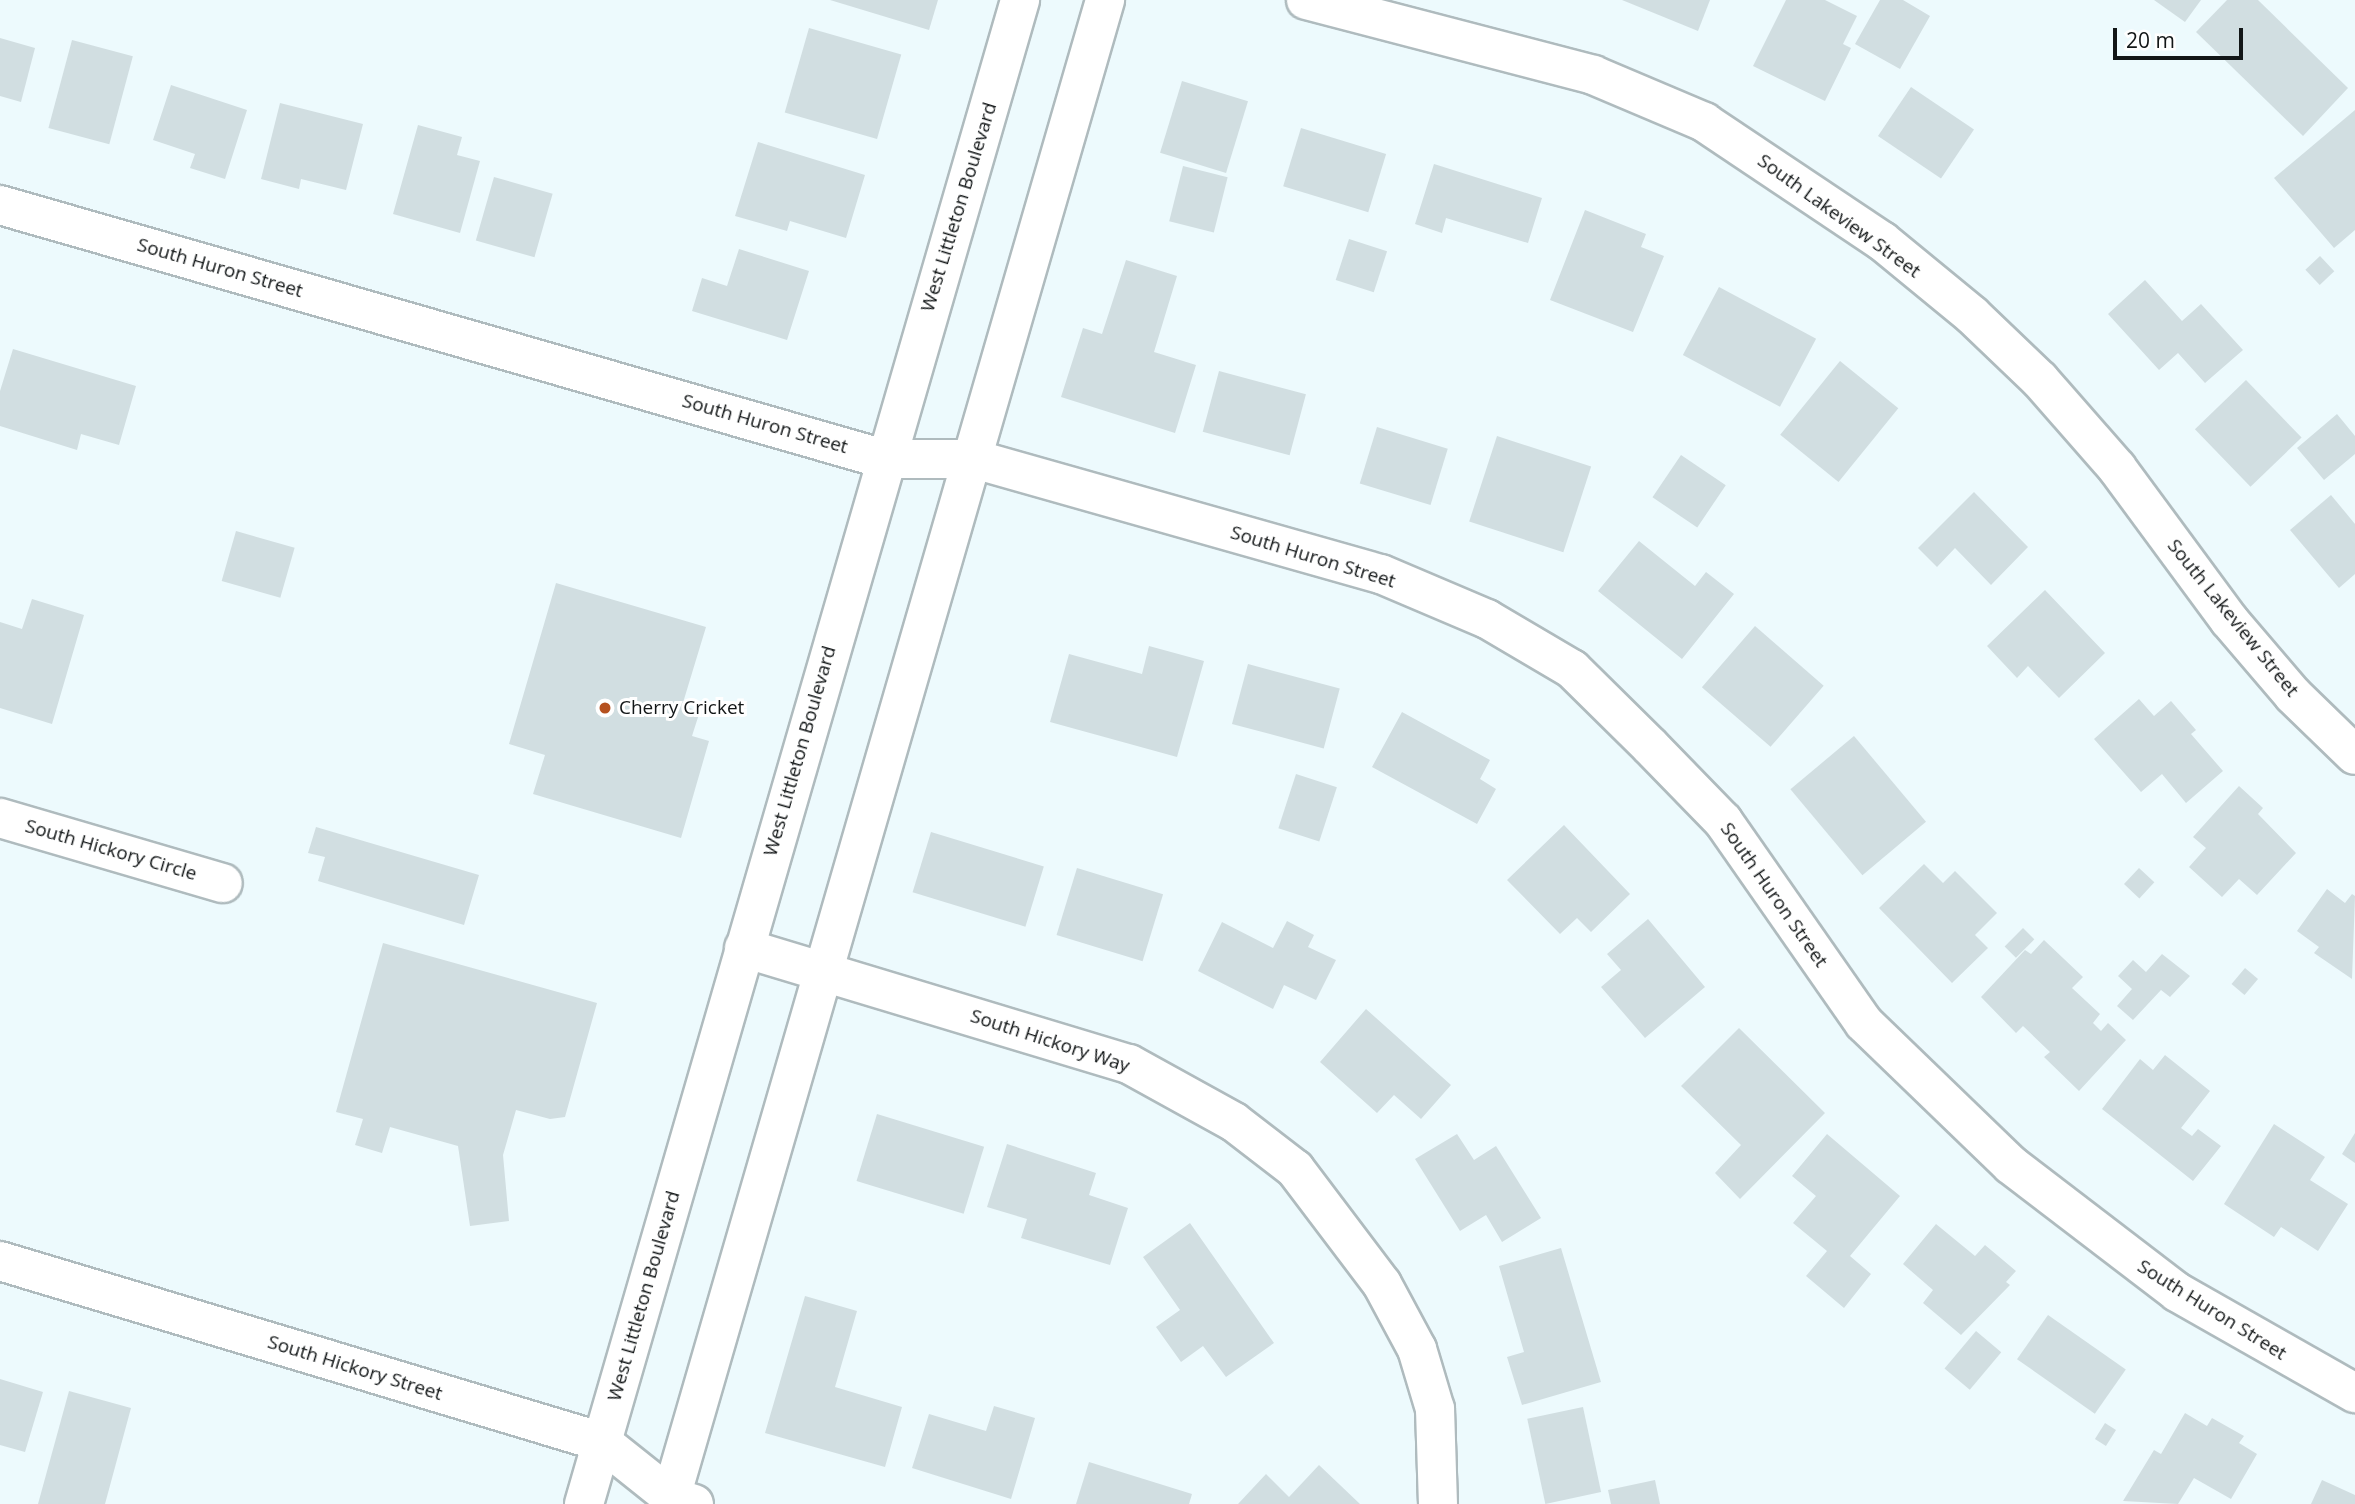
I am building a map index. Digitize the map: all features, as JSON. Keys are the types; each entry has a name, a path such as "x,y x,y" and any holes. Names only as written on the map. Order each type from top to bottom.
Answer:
{"street":[{"name":"West Littleton Boulevard","path":"584,1504 884,459 1020,0"},
{"path":"678,1502 1105,0"},
{"name":"South Lakeview Street","path":"1306,0 1593,75 1704,121 1882,241 1972,315 2040,380 2117,468 2245,639 2293,695 2355,755"},
{"name":"South Huron Street","path":"0,205 884,459 974,459 1381,574 1487,619 1572,669 1723,821 1864,1023 1931,1092 2011,1165 2177,1292 2355,1393"},
{"name":"South Hickory Circle","path":"0,818 223,883"},
{"name":"South Hickory Way","path":"744,948 1129,1064 1234,1122 1295,1169 1382,1284 1417,1349 1435,1409 1438,1504"},
{"name":"South Hickory Street","path":"0,1261 602,1442 678,1502"}],"building":[{"path":"830,0 938,0 929,30"},
{"path":"1622,0 1710,0 1698,31"},
{"path":"1786,0 1825,0 1857,16 1843,44 1851,48 1825,101 1753,66"},
{"path":"1880,0 1903,0 1930,16 1900,69 1855,44"},
{"path":"2154,0 2201,0 2185,22"},
{"path":"2227,0 2258,0 2348,88 2303,136 2196,32"},
{"path":"809,28 901,54 877,139 785,113"},
{"path":"0,38 35,48 21,102 0,96"},
{"path":"72,40 133,56 109,144 48,128"},
{"path":"1182,81 1248,101 1226,173 1160,153"},
{"path":"171,85 247,110 225,179 190,168 195,154 153,140"},
{"path":"1911,87 1974,129 1941,178 1878,136"},
{"path":"280,103 363,124 346,190 301,179 299,189 261,179"},
{"path":"2355,110 2355,230 2334,248 2274,178"},
{"path":"418,125 462,137 457,155 480,161 460,233 393,214"},
{"path":"1301,128 1386,154 1368,212 1283,186"},
{"path":"758,142 865,175 846,238 790,221 787,231 735,216"},
{"path":"1434,164 1542,198 1528,243 1446,218 1442,233 1415,224"},
{"path":"1183,166 1228,177 1214,232 1169,221"},
{"path":"494,177 553,194 534,257 476,240"},
{"path":"1585,210 1646,234 1641,247 1664,256 1633,332 1550,300"},
{"path":"1349,239 1387,251 1374,292 1336,280"},
{"path":"739,249 809,271 787,340 692,311 702,278 727,286"},
{"path":"2320,256 2334,271 2320,285 2305,270"},
{"path":"1126,260 1177,276 1154,352 1196,365 1175,433 1061,397 1083,328 1102,334"},
{"path":"2145,280 2182,321 2201,304 2243,350 2205,383 2178,353 2159,370 2108,314"},
{"path":"1719,287 1816,339 1780,407 1683,355"},
{"path":"13,349 136,386 119,445 81,434 77,450 0,426 0,391"},
{"path":"1840,361 1898,408 1839,482 1780,435"},
{"path":"1219,371 1306,394 1290,455 1203,432"},
{"path":"2246,380 2302,438 2250,487 2195,429"},
{"path":"2337,414 2355,436 2355,454 2324,480 2297,448"},
{"path":"1377,427 1448,449 1431,505 1360,483"},
{"path":"1497,436 1591,467 1563,552 1469,522"},
{"path":"1681,455 1726,485 1697,527 1652,497"},
{"path":"1974,492 2028,547 1991,585 1955,548 1937,567 1918,548"},
{"path":"2331,495 2355,524 2355,574 2339,588 2290,530"},
{"path":"236,531 295,548 280,598 222,581"},
{"path":"1639,541 1695,586 1706,572 1734,594 1682,659 1598,591"},
{"name":"Cherry Cricket","path":"556,583 706,627 682,706 700,711 692,736 709,741 681,838 533,794 545,755 509,744"},
{"path":"2045,590 2105,653 2059,698 2028,666 2017,678 1987,646"},
{"path":"32,599 84,615 52,724 0,708 0,622 22,629"},
{"path":"1755,626 1824,686 1771,747 1702,687"},
{"path":"1149,646 1204,661 1177,757 1050,722 1069,654 1142,674"},
{"path":"1248,664 1340,689 1324,748 1232,724"},
{"path":"2139,699 2154,716 2171,701 2196,730 2191,734 2223,771 2186,803 2162,774 2141,792 2094,739"},
{"path":"1402,712 1490,760 1480,779 1496,789 1477,824 1372,767"},
{"path":"1854,736 1926,822 1862,875 1790,789"},
{"path":"1296,774 1337,787 1319,841 1278,828"},
{"path":"2239,786 2263,808 2258,814 2296,853 2257,895 2239,879 2222,897 2189,867 2206,848 2193,837"},
{"path":"1564,825 1630,894 1591,932 1577,918 1560,934 1507,880"},
{"path":"316,827 479,875 464,925 318,881 325,857 308,853"},
{"path":"931,832 1044,866 1025,927 913,892"},
{"path":"1924,864 1943,883 1955,871 1997,913 1975,935 1988,948 1952,983 1879,908"},
{"path":"1077,868 1163,894 1143,961 1057,935"},
{"path":"2139,868 2154,882 2139,898 2124,884"},
{"path":"2327,889 2345,903 2352,894 2355,896 2352,979 2314,953 2319,947 2297,931"},
{"path":"1648,919 1705,987 1645,1038 1601,987 1621,970 1607,954"},
{"path":"1287,921 1314,935 1308,947 1336,960 1316,1000 1284,985 1273,1009 1198,971 1222,922 1273,948"},
{"path":"2023,928 2034,939 2016,958 2005,946"},
{"path":"2044,940 2083,977 2072,988 2100,1014 2093,1023 2101,1031 2108,1023 2126,1040 2079,1091 2044,1057 2050,1052 2023,1026 2016,1033 1981,997 2025,950 2031,954"},
{"path":"383,943 597,1003 565,1117 550,1119 516,1110 503,1155 509,1221 470,1226 458,1146 390,1127 382,1153 355,1145 363,1119 336,1112"},
{"path":"2162,954 2190,976 2170,997 2161,990 2133,1020 2117,1006 2132,989 2118,976 2133,960 2146,972"},
{"path":"2245,968 2258,979 2245,995 2232,984"},
{"path":"1366,1009 1451,1085 1421,1119 1394,1095 1377,1113 1320,1062"},
{"path":"1739,1028 1825,1113 1740,1199 1715,1173 1741,1145 1681,1086"},
{"path":"2165,1055 2210,1091 2181,1128 2192,1136 2198,1129 2221,1146 2193,1181 2102,1109 2140,1059 2153,1070"},
{"path":"877,1114 984,1147 964,1214 857,1181"},
{"path":"2274,1124 2325,1157 2310,1180 2348,1204 2318,1251 2281,1227 2274,1237 2224,1204"},
{"path":"2355,1133 2355,1163 2342,1154"},
{"path":"1457,1134 1474,1160 1496,1146 1541,1218 1502,1242 1486,1215 1460,1231 1415,1159"},
{"path":"1827,1134 1900,1196 1850,1256 1871,1274 1844,1308 1806,1276 1827,1251 1793,1223 1816,1196 1792,1176"},
{"path":"1007,1144 1096,1173 1089,1195 1128,1208 1110,1265 1021,1238 1027,1219 987,1207"},
{"path":"1190,1223 1274,1343 1226,1377 1203,1346 1181,1362 1156,1327 1180,1310 1143,1257"},
{"path":"1936,1224 1975,1256 1985,1245 2016,1271 2006,1282 2010,1285 1961,1335 1923,1303 1933,1290 1903,1264"},
{"path":"1561,1248 1601,1382 1522,1405 1507,1357 1524,1352 1499,1266"},
{"path":"805,1296 857,1311 835,1387 902,1407 885,1467 765,1433"},
{"path":"2048,1315 2126,1369 2095,1414 2017,1359"},
{"path":"1976,1331 2001,1352 1970,1390 1945,1369"},
{"path":"0,1379 43,1392 25,1452 0,1445"},
{"path":"69,1391 131,1408 105,1504 38,1504"},
{"path":"994,1406 1035,1418 1011,1499 912,1468 929,1414 986,1431"},
{"path":"1583,1407 1601,1492 1545,1504 1527,1419"},
{"path":"2185,1413 2207,1426 2212,1418 2244,1436 2239,1443 2257,1454 2231,1499 2194,1478 2178,1504 2123,1501 2154,1450 2161,1454"},
{"path":"2105,1423 2116,1430 2106,1446 2095,1439"},
{"path":"1089,1462 1192,1494 1189,1504 1076,1504"},
{"path":"1319,1465 1360,1504 1238,1504 1266,1474 1289,1497"},
{"path":"1655,1480 1660,1504 1611,1504 1608,1490"},
{"path":"2322,1480 2355,1495 2355,1504 2311,1504"}],"place":[{"name":"Cherry Cricket","path":"605,708"}]}
